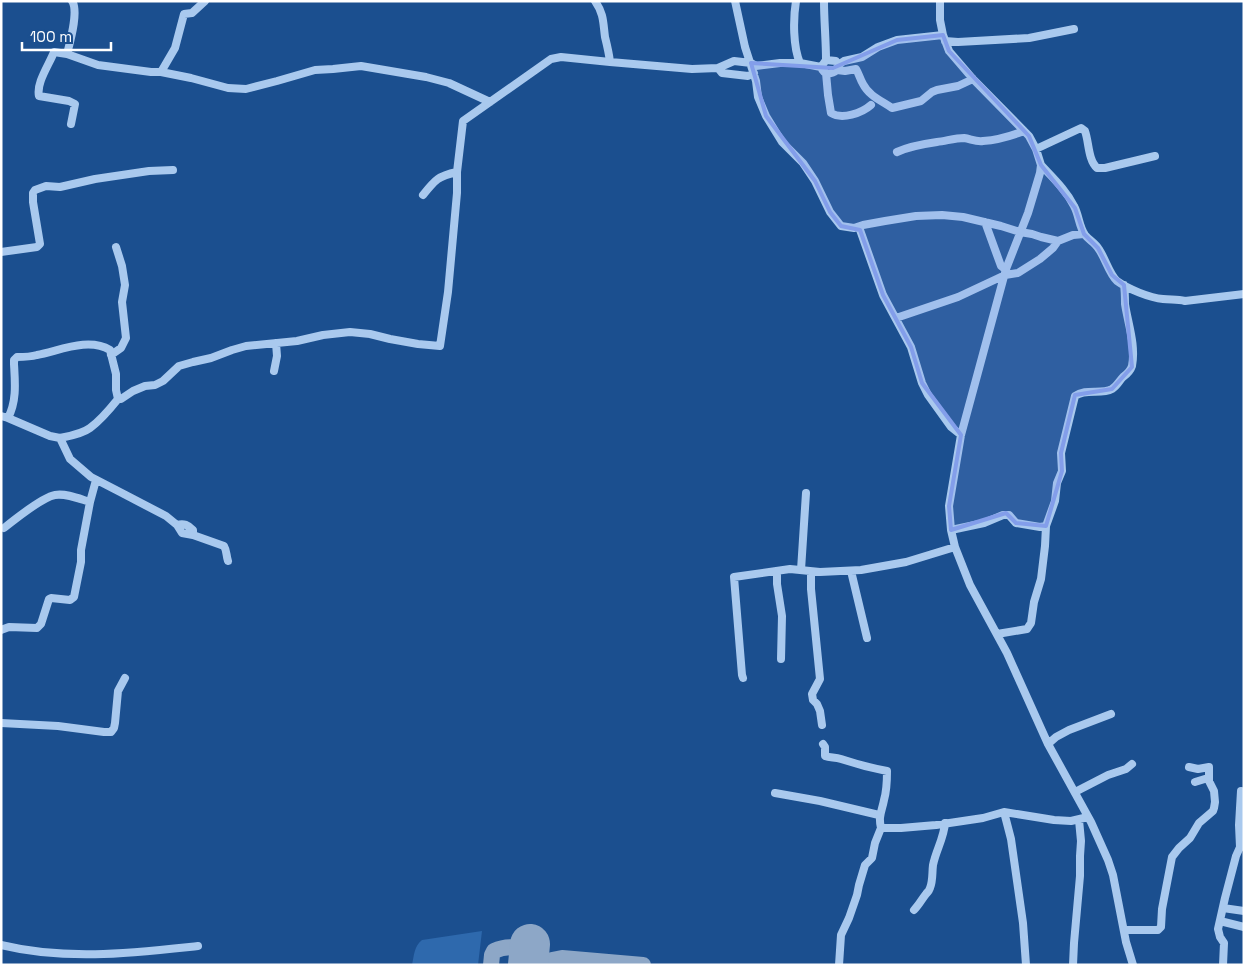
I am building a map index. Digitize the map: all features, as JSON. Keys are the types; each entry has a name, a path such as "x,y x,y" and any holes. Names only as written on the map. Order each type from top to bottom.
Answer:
{"street":[{"path":"67,54 74,12 72,1"},
{"path":"161,72 175,48 184,14 192,13 205,1"},
{"path":"595,1 604,21 610,62"},
{"path":"736,1 745,47 754,73 758,97 766,116 782,142 803,163 815,181 830,212 841,226 854,228 885,220 942,215 963,217 1058,241"},
{"path":"796,1 794,16 795,44 800,63"},
{"path":"824,1 826,35 824,66 831,113 834,115 849,115 865,110 871,105 872,95"},
{"path":"940,1 940,20 949,51 973,79 1024,131 1036,149 1041,165 1028,214 1005,272 961,435 949,506 951,530 955,547 970,585 1011,662 1048,744 1088,817 1110,866 1126,942 1133,965"},
{"path":"118,399 116,374 110,350 104,346 79,345 35,356 17,357 14,360 15,390 11,412 5,417 50,436 60,438 82,432 90,428 118,399 145,386 163,382 179,366 246,346 297,341 323,335 350,332 440,346 448,292 463,120 551,59 561,57 692,69 718,68 734,61 751,63 756,66 800,63 824,66 833,73 844,61 862,57 878,47 897,40 944,38 958,42 1029,38 1074,29"},
{"path":"72,124 75,104 69,101 39,96 38,91 54,52 67,54 98,65 161,72 237,90 277,82 315,70 361,66 426,76 449,83 490,102"},
{"path":"824,66 831,60 836,61 838,67 845,71 856,69 863,84 872,95 892,108 921,101 932,92 954,88 973,79"},
{"path":"718,68 722,73 727,74 748,76 754,73"},
{"path":"871,105 878,106 882,103"},
{"path":"1036,149 1082,128 1086,131 1092,160 1097,168 1105,168 1155,156"},
{"path":"896,152 910,146 949,139 990,140 1024,131"},
{"path":"1041,165 1065,190 1075,208 1084,234 1098,248 1117,281 1133,290 1154,298 1163,299 1185,301 1244,294"},
{"path":"1,252 37,247 40,244 33,202 35,190 46,186 60,187 95,179 149,171 173,170"},
{"path":"423,195 438,178 457,172"},
{"path":"985,222 1005,272"},
{"path":"859,227 884,295 912,347 922,383 928,395 951,427 961,435"},
{"path":"896,318 958,297 1005,272 1018,273 1040,259 1058,241 1073,235 1084,234"},
{"path":"111,355 122,348 126,338 122,302 125,285 122,266 116,248"},
{"path":"997,634 1027,629 1031,623 1034,602 1041,579 1046,526 1055,501 1057,483 1062,471 1061,452 1075,396 1112,389 1128,374 1132,367 1133,352 1124,285"},
{"path":"274,371 277,356 276,343"},
{"path":"60,438 70,459 91,478 166,516 177,525 183,524 188,526 193,530 193,535 224,546 228,560"},
{"path":"1,630 9,627 37,628 41,624 48,599 70,600 73,598 81,562 81,550 90,502 96,480"},
{"path":"800,570 806,492"},
{"path":"4,528 47,498 56,495 90,502"},
{"path":"951,530 984,523 1003,514 1009,515 1016,523 1040,527 1046,526"},
{"path":"743,678 734,577 790,569 811,572 861,570 906,562 955,547"},
{"path":"777,571 782,616 781,659"},
{"path":"851,571 867,638"},
{"path":"811,572 820,679 812,694 820,712 822,725"},
{"path":"1,723 111,732 115,723 118,691 125,678"},
{"path":"1048,744 1069,730 1111,714"},
{"path":"823,744 825,756 827,757 839,758 887,771 884,802 879,815 881,828 872,858 866,865 857,895 841,935 839,965"},
{"path":"1075,792 1126,769 1132,764"},
{"path":"1125,930 1158,930 1161,927 1162,909 1172,857 1190,838 1199,823 1214,808 1214,791 1208,778 1209,767 1189,768"},
{"path":"1195,782 1208,778"},
{"path":"1223,965 1224,943 1220,938 1218,929 1236,856 1243,846 1239,825 1241,791"},
{"path":"774,794 820,801 879,815"},
{"path":"881,828 902,828 945,823 983,818 1004,812 1054,820 1071,821 1088,817"},
{"path":"1004,812 1011,839 1023,923 1026,965"},
{"path":"1073,965 1080,876 1081,841 1079,820"},
{"path":"914,910 930,890 934,860 943,836 945,823"},
{"path":"1223,908 1244,911"},
{"path":"1220,921 1244,927"},
{"path":"1,945 52,954 91,955 198,946"}],"highlighted area":[{"path":"943,35 949,51 1029,136 1041,165 1075,208 1084,234 1098,248 1112,275 1124,285 1132,367 1112,389 1075,395 1061,453 1062,471 1046,526 1016,523 1006,513 951,530 949,506 961,435 922,383 911,347 883,295 860,230 841,226 830,212 815,181 766,116 751,63 833,68 897,40"}],"shaded area":[{"path":"482,931 478,965 412,965 416,948 422,940"}],"taxiway":[{"path":"491,965 494,951 512,947 524,950 536,965"},
{"path":"546,965 552,960 562,958 643,965"}],"runway":[{"path":"528,965 530,944"}]}
